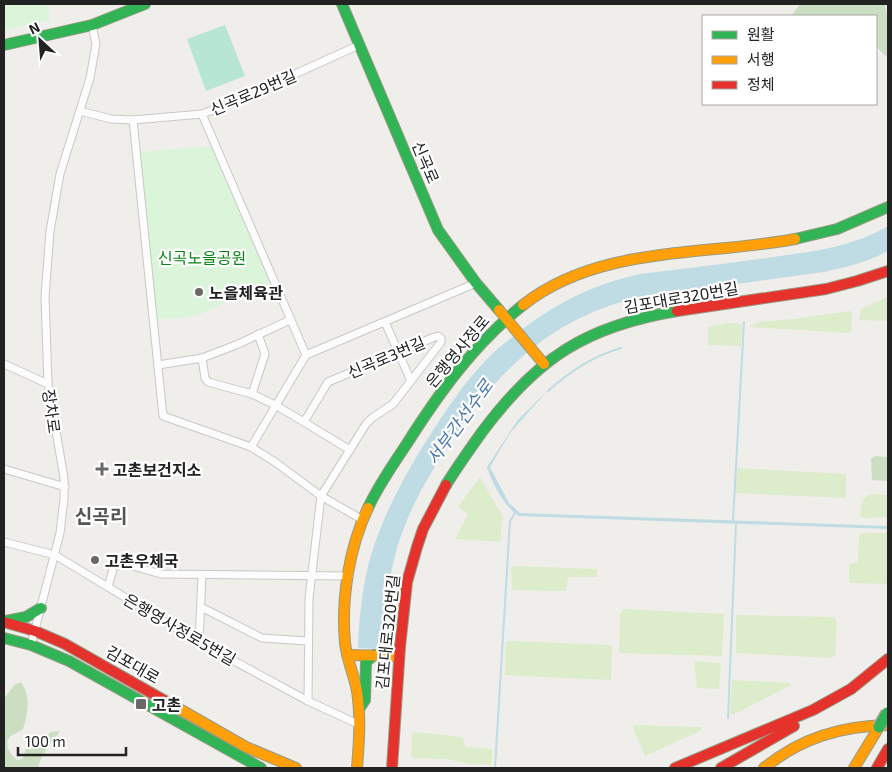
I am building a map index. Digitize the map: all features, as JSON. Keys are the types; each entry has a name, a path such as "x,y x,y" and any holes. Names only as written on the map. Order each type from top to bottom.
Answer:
{"main road":[{"path":"4,45 92,25 145,4"},
{"name":"신곡로","path":"342,4 438,230 476,283 541,360"},
{"name":"은행영사정로","path":"357,768 357,692 347,655 344,633 349,576 354,546 363,520 397,458 444,389 480,343 542,292 563,281 604,267 642,259 809,236 850,225 888,207"},
{"name":"김포대로320번길","path":"392,768 399,656 405,598 410,567 420,537 435,502 452,473 509,397 541,360 622,323 677,311 830,290 866,280 888,271"},
{"path":"4,622 26,617 41,608"},
{"name":"김포대로","path":"4,622 35,631 66,644 246,747 296,768"},
{"name":"김포대로","path":"4,638 31,644 69,661 261,768"},
{"path":"347,655 399,656"},
{"path":"358,709 364,703 366,662 374,655"},
{"path":"720,768 808,718 850,689 888,659"},
{"path":"675,768 797,717 850,689"},
{"path":"854,768 884,726 888,712"},
{"path":"764,768 792,748 827,732 868,724 884,726"},
{"path":"876,768 888,749"},
{"path":"886,768 888,761"}],"street":[{"path":"80,111 96,51 96,38 92,25"},
{"name":"신곡로29번길","path":"80,111 111,119 133,120 202,114 231,103 359,45"},
{"name":"장차로","path":"31,644 55,555 63,513 65,487 48,384 46,287 51,223 60,174 80,111"},
{"path":"202,114 306,355 251,447"},
{"path":"133,120 163,416 251,447 321,496 363,520"},
{"name":"신곡로3번길","path":"306,355 476,283"},
{"path":"158,365 202,358 290,320"},
{"path":"385,322 411,381"},
{"path":"252,394 265,354 258,334"},
{"name":"신곡로3번길","path":"304,422 328,382 435,336 441,338 441,342 393,404 369,420 321,496"},
{"path":"202,358 205,378 208,382 252,394 277,406 350,450"},
{"path":"4,364 48,384"},
{"path":"4,469 65,487"},
{"path":"308,701 307,641 310,576 321,496"},
{"name":"은행영사정로5번길","path":"4,542 55,555 199,642 308,701 358,724"},
{"path":"108,588 114,566 122,563 156,573 349,576"},
{"path":"199,642 202,575"},
{"name":"은행영사정로5번길","path":"201,607 262,638 307,641"}],"green space":[{"path":"4,4 48,4 50,20 4,30"},
{"path":"800,4 885,4 888,21 888,55 885,56 877,47 877,15 792,15"},
{"path":"225,25 245,76 206,91 187,39"},
{"name":"신곡노을공원","path":"212,146 270,282 201,314 189,317 158,319 140,152"},
{"path":"888,297 888,321 859,320 861,309"},
{"path":"852,312 851,332 849,333 748,327 760,322"},
{"path":"727,323 742,324 741,346 708,345 708,327"},
{"path":"875,456 888,457 888,481 872,480 871,459"},
{"path":"739,468 846,474 846,498 737,493 737,470"},
{"path":"480,477 503,517 501,542 455,539 468,514 458,507"},
{"path":"868,495 888,495 888,517 864,518 860,516 861,505"},
{"path":"863,533 888,533 888,584 849,582 849,564 858,562 859,535"},
{"path":"514,566 597,569 597,577 568,577 566,591 515,590 512,589 511,568"},
{"path":"623,609 724,614 722,656 620,653 620,615"},
{"path":"736,615 835,617 837,624 835,656 831,658 736,653"},
{"path":"508,641 612,645 611,680 505,675 506,643"},
{"path":"694,661 721,663 719,689 697,688"},
{"path":"732,680 790,683 791,685 733,715 730,711"},
{"path":"21,682 26,693 27,711 23,729 9,738 7,745 12,755 17,760 22,759 26,747 42,740 51,732 60,731 42,756 38,768 4,768 4,699 14,685"},
{"path":"636,725 702,728 700,731 645,756 633,728"},
{"path":"415,732 462,737 466,747 492,749 492,765 471,764 445,759 413,758 411,756 412,734"}],"water":[{"name":"서부간선수로","path":"888,226 888,251 865,261 824,272 632,299 574,321 549,336 526,354 504,374 466,420 426,483 412,508 397,548 386,598 381,649 358,648 361,605 369,562 380,528 404,478 457,395 478,368 504,344 559,305 605,284 640,274 798,254 829,248 859,239"},
{"path":"549,389 510,433 490,467 509,503 520,513 888,526 888,529 519,516 508,507 499,494 487,467 517,421"}],"waterway":[{"path":"733,521 744,322"},
{"path":"548,391 582,365 601,355 621,348"},
{"path":"495,768 510,521 515,513"},
{"path":"728,718 736,523"}],"traffic: fast":[{"path":"4,45 92,25 145,4"},
{"path":"342,4 438,230 476,283 499,310"},
{"path":"795,239 837,229 888,207"},
{"path":"368,508 390,468 458,370 489,336 523,305"},
{"path":"446,485 502,406 544,365 566,349 590,336 645,317 677,311"},
{"path":"6,621 26,617 41,608"},
{"path":"4,638 31,645 69,661 261,768"},
{"path":"359,709 365,700 366,662 374,655"},
{"path":"879,727 887,713"}],"traffic: slow":[{"path":"523,305 553,286 585,272 619,262 795,239"},
{"path":"499,310 544,364"},
{"path":"357,768 359,710 356,685 345,643 344,609 351,557 361,523 368,508"},
{"path":"347,655 399,656"},
{"path":"169,703 246,747 296,768"},
{"path":"764,768 807,741 838,731 888,725"},
{"path":"854,768 879,727"}],"traffic: jam":[{"path":"677,311 826,289 888,271"},
{"path":"392,768 400,647 407,582 423,529 446,485"},
{"path":"4,622 35,631 65,644 169,703"},
{"path":"675,768 813,710 851,689 888,659"},
{"path":"721,768 794,726"},
{"path":"877,768 888,749"}],"place":[{"name":"노을체육관","path":"199,292"},
{"name":"고촌보건지소","path":"102,469"},
{"name":"고촌우체국","path":"95,560"},
{"name":"고촌","path":"141,704"}],"district":[{"name":"신곡리","path":"101,515"}]}
